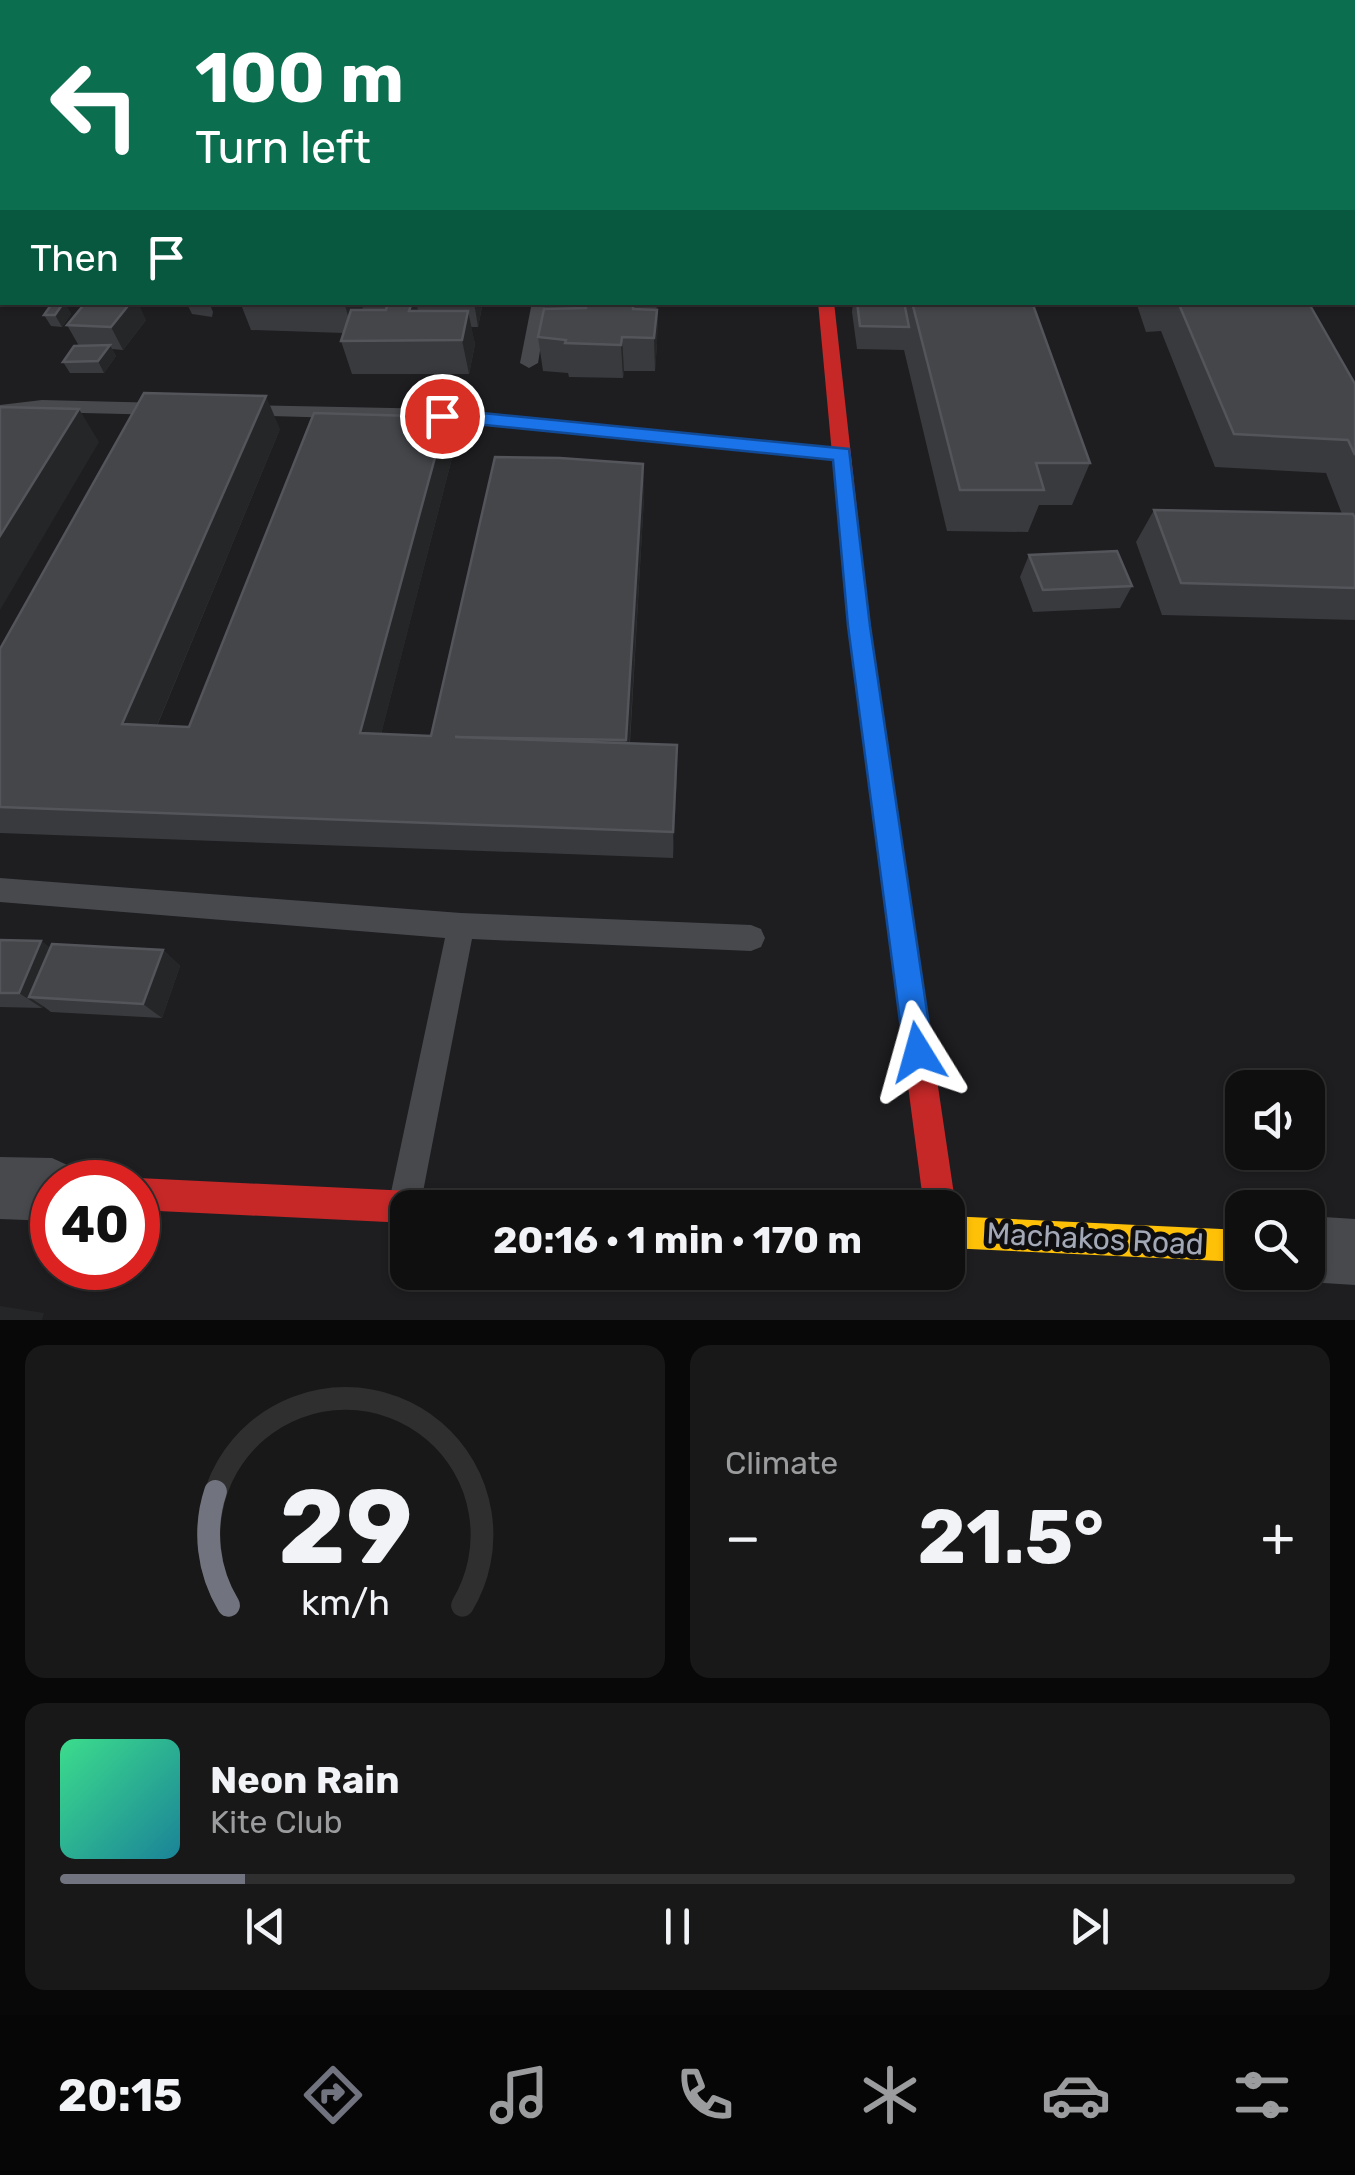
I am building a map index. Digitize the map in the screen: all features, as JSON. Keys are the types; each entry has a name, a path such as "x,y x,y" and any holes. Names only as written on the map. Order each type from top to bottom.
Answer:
{"street":[{"path":"826,305 859,626 937,1190"},
{"path":"0,1188 30,1189"},
{"path":"160,1195 390,1206"},
{"name":"Machakos Road","path":"965,1233 1225,1245"},
{"path":"1325,1250 1355,1252"}],"lane":[{"path":"529,363 539,305"},
{"path":"0,411 42,406 182,410"},
{"path":"222,410 442,416 842,454"},
{"path":"0,890 461,926 751,938"},
{"path":"421,1190 461,926"}],"shaded area":[{"path":"0,305 1355,305 1355,1320 0,1320"}],"building":[{"path":"51,305 62,305 55,315 44,315"},
{"path":"84,305 129,305 111,327 67,325"},
{"path":"387,305 411,305 409,311 468,311 462,340 341,341 351,310 386,310"},
{"path":"633,305 633,309 657,310 654,338 622,337 621,345 565,343 566,340 538,337 544,309"},
{"path":"857,305 905,305 909,327 860,326"},
{"path":"913,305 1033,305 1090,463 1036,463 1044,490 960,490"},
{"path":"1179,305 1310,305 1355,384 1355,455 1348,440 1234,434"},
{"path":"110,345 98,361 63,362 74,346"},
{"path":"144,393 266,396 122,724 189,727 314,413 446,417 360,733 431,736 495,457 643,464 626,740 455,737 677,745 673,832 0,807 0,649"},
{"path":"0,407 79,409 0,536"},
{"path":"1154,510 1353,514 1355,588 1181,583"},
{"path":"1117,551 1132,586 1043,590 1029,555"},
{"path":"0,940 41,941 19,993 0,993"},
{"path":"52,944 163,950 143,1004 29,997"}],"traffic: slow":[{"path":"965,1233 1225,1245"}],"traffic: jam":[{"path":"826,305 859,627 937,1190"},
{"path":"160,1195 390,1206"}],"route":[{"path":"442,416 842,454 859,626 918,1052"}]}
